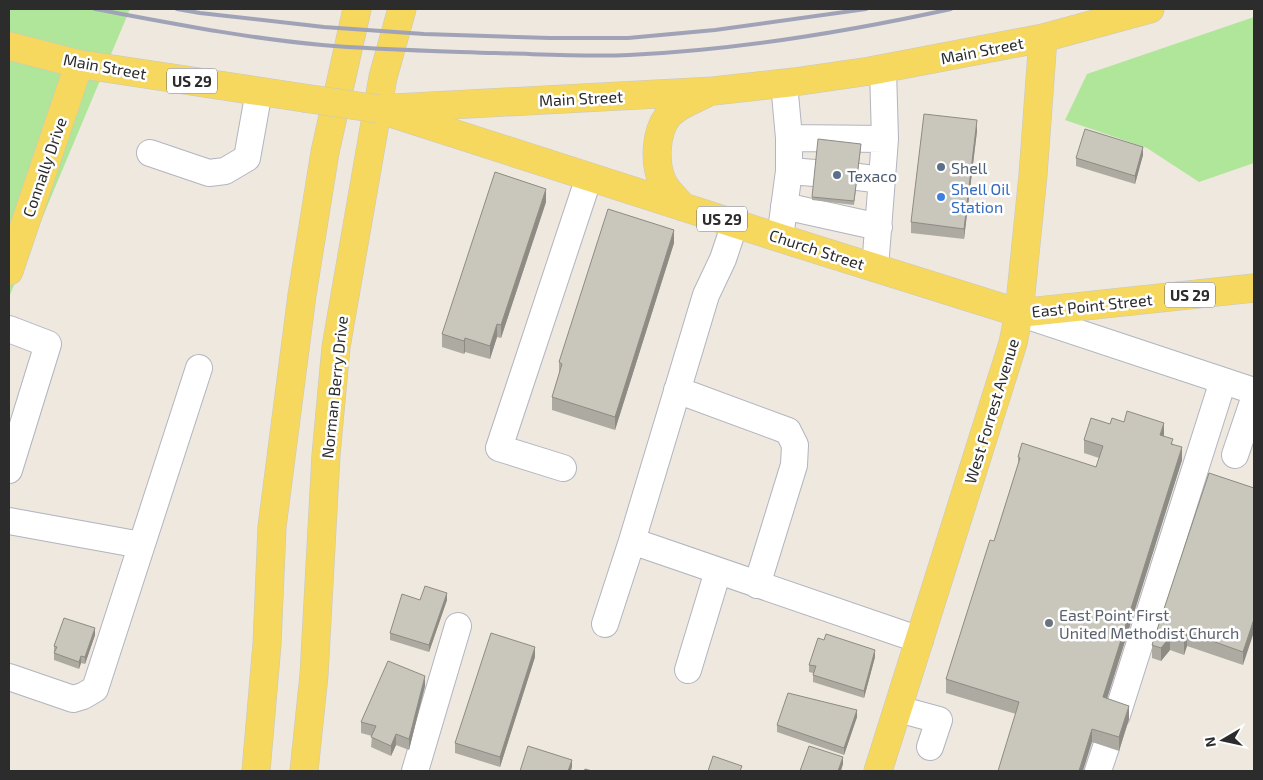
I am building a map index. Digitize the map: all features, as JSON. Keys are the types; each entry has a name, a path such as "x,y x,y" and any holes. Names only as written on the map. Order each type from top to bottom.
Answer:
{"main road":[{"path":"256,771 267,644 272,527 301,304 325,152 356,9"},
{"name":"Norman Berry Drive","path":"304,771 314,675 326,455 336,347 383,77 402,9"},
{"name":"Main Street","path":"426,115 713,91 882,69 1043,38 1150,9"},
{"name":"West Forrest Avenue","path":"878,771 1013,343 1019,312 1034,175 1043,38"},
{"name":"Main Street","path":"9,46 79,64 378,109"},
{"name":"Connally Drive","path":"9,271 79,64"},
{"path":"683,207 664,184 657,159 659,134 668,116 683,104 713,91"},
{"name":"Church Street","path":"378,109 426,115 589,177 1019,312"},
{"name":"East Point Street","path":"1019,312 1254,288"},
{"path":"308,725 316,771"}],"street":[{"path":"875,268 878,226 870,178 885,139 882,69"},
{"path":"780,238 788,171 789,138 784,83"},
{"path":"150,153 208,173 225,172 246,158 259,91"},
{"path":"789,138 885,139"},
{"path":"788,171 815,173"},
{"path":"563,468 499,448 589,177"},
{"path":"784,206 878,226"},
{"path":"604,624 632,541 706,295 723,258 734,223"},
{"name":"Church Street","path":"1019,312 1254,391"},
{"path":"9,329 48,344 9,470"},
{"path":"9,677 73,699 95,689 198,368"},
{"path":"1117,715 1222,380"},
{"path":"677,390 788,432 795,445 794,464 757,585"},
{"path":"1235,455 1254,399"},
{"path":"9,521 141,545"},
{"path":"632,541 920,640"},
{"path":"688,670 718,571"},
{"path":"415,771 458,626"},
{"path":"898,709 939,720 930,747"},
{"path":"1098,771 1106,747"}],"green space":[{"path":"9,9 130,9 9,297"},
{"path":"1254,17 1254,163 1199,182 1147,148 1065,120 1087,74"}],"building":[{"path":"924,114 977,120 964,229 911,222"},
{"path":"1085,129 1143,147 1135,176 1076,158"},
{"name":"Texaco","path":"818,139 861,144 854,201 812,197"},
{"path":"495,172 546,189 501,325 497,324 490,346 465,338 464,341 442,334"},
{"path":"608,209 674,230 615,417 552,397 562,364 559,362"},
{"name":"East Point First United Methodist Church","path":"1127,411 1164,423 1160,435 1173,439 1171,444 1182,447 1103,697 1129,706 1119,737 1092,729 1079,771 998,771 1019,702 946,679 990,540 994,541 1020,458 1018,457 1022,443 1096,467 1103,446 1084,440 1091,418 1110,424 1112,418 1124,422"},
{"path":"1209,473 1254,488 1254,619 1243,652 1187,632 1184,641 1170,637 1161,648 1152,645"},
{"path":"425,586 447,593 429,645 390,633 402,594 420,600"},
{"path":"64,618 95,628 85,657 81,656 79,662 54,653 57,647 54,646"},
{"path":"491,633 535,647 500,757 455,743"},
{"path":"826,634 875,650 864,691 813,675 816,666 809,665 818,638 824,640"},
{"path":"388,661 425,676 409,739 396,734 391,746 371,737 376,726 361,722"},
{"path":"788,693 857,710 844,748 777,725"},
{"path":"528,746 572,760 568,771 520,771"},
{"path":"809,746 843,757 838,771 800,771"},
{"path":"713,756 742,766 740,771 708,771"}],"railway":[{"path":"95,9 179,25 322,45 408,50 596,56 670,53 791,39 951,9"},
{"path":"177,9 324,27 424,34 550,38 628,38 715,30 866,9"}],"place":[{"name":"Shell","path":"941,167"},
{"name":"Texaco","path":"837,175"},
{"name":"Shell Oil Station","path":"941,197"},
{"name":"East Point First United Methodist Church","path":"1049,623"}]}
